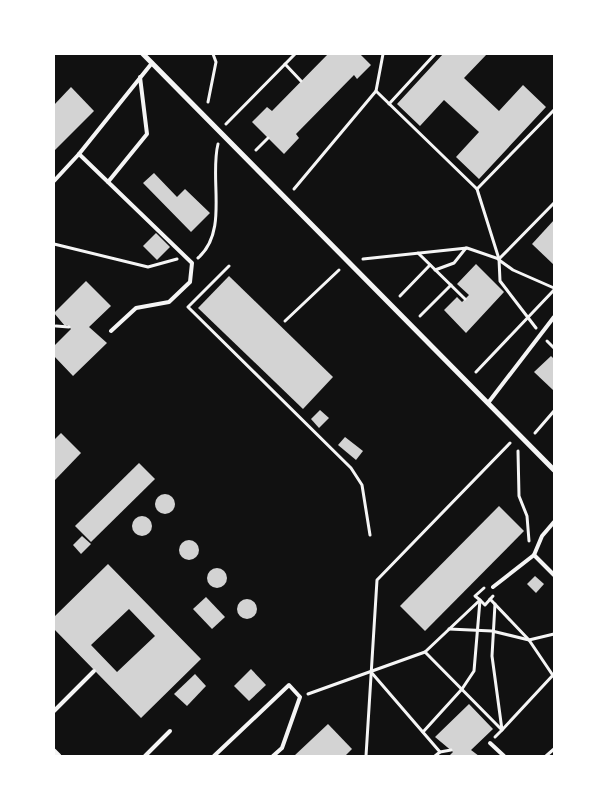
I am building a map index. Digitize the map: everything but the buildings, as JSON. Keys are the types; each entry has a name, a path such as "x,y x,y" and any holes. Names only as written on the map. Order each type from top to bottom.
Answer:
{"street":[{"path":"142,54 554,470"},
{"path":"54,751 59,756"}],"lane":[{"path":"54,181 152,63"},
{"path":"108,182 147,134 140,77"},
{"path":"78,154 187,256 192,263 190,282 169,302 136,308 112,331"},
{"path":"488,403 554,317"},
{"path":"493,587 532,556 542,536 554,522"},
{"path":"532,556 554,575"},
{"path":"54,711 94,671"},
{"path":"214,756 289,685 300,697 282,748 273,756"},
{"path":"145,756 170,732"},
{"path":"490,743 504,756"}],"path":[{"path":"208,102 216,62 213,54"},
{"path":"227,121 296,54"},
{"path":"294,188 376,91 383,54"},
{"path":"388,104 435,54"},
{"path":"285,64 301,81"},
{"path":"376,91 477,189 499,259 500,281 540,334 554,348"},
{"path":"477,189 554,110"},
{"path":"256,150 268,138"},
{"path":"192,263 205,252 214,232 217,147"},
{"path":"499,259 554,204"},
{"path":"54,244 148,268 187,256"},
{"path":"435,270 454,263 467,248"},
{"path":"363,259 467,248 499,259 513,270 554,289 476,372"},
{"path":"417,252 465,299"},
{"path":"400,296 430,265"},
{"path":"229,266 188,307 351,468 362,485 370,535"},
{"path":"285,321 339,270"},
{"path":"420,316 451,285"},
{"path":"54,326 69,327"},
{"path":"535,432 554,411"},
{"path":"366,756 377,580 510,443"},
{"path":"518,451 519,496 527,516 532,556"},
{"path":"480,600 485,605 498,592 493,587"},
{"path":"300,697 425,652 480,600"},
{"path":"423,732 462,689 474,670 480,600"},
{"path":"490,600 529,640 554,676 490,743"},
{"path":"495,604 492,656 502,730"},
{"path":"448,629 476,632 492,631 529,640 554,634"},
{"path":"425,652 502,730"},
{"path":"371,672 440,752"},
{"path":"546,756 554,749"},
{"path":"435,756 440,752 451,750"}]}
